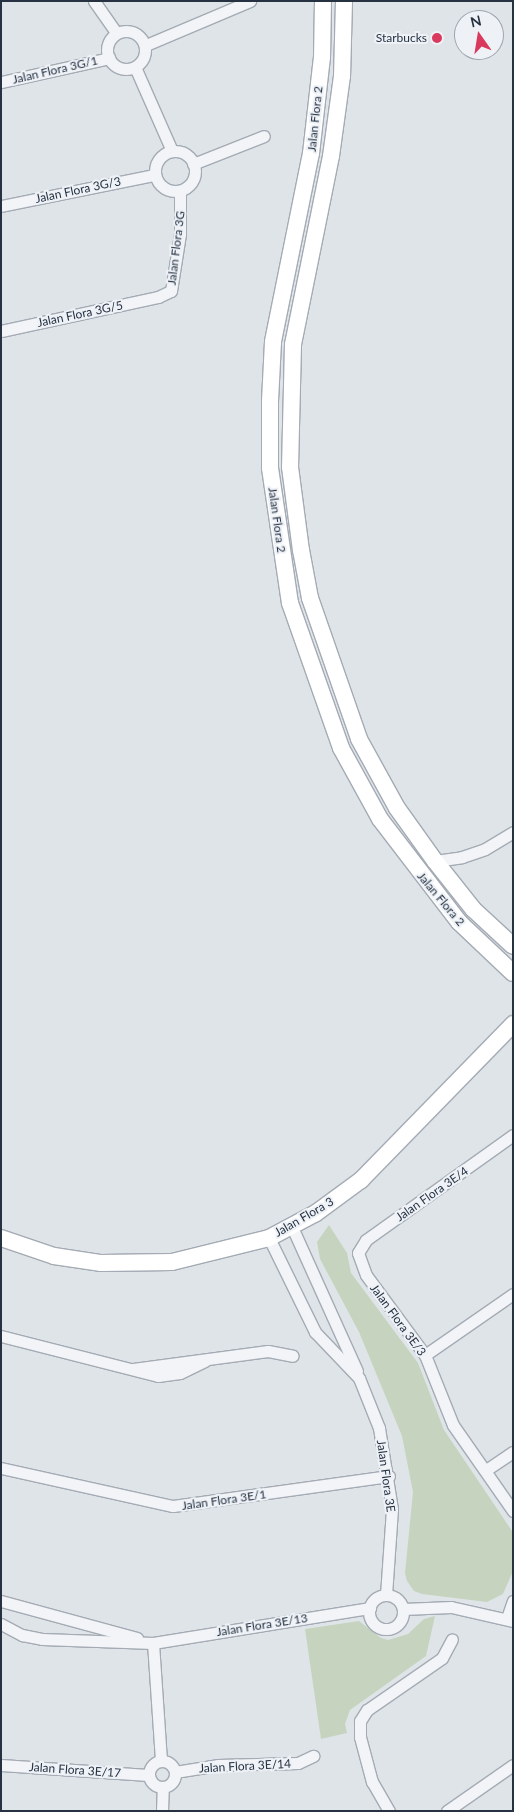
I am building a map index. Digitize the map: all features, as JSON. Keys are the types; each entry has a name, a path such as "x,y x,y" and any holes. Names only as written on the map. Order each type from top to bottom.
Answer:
{"street":[{"path":"94,1 116,33"},
{"path":"146,45 250,1"},
{"name":"Jalan Flora 2","path":"323,1 322,57 311,153 273,342 270,402 270,468 290,603 341,748 380,819 459,922 513,973"},
{"name":"Jalan Flora 2","path":"344,1 342,76 331,156 293,345 290,467 310,598 331,664 359,739 397,808 435,861 474,909 513,946"},
{"path":"134,31 146,45 143,60 135,67 117,67 109,58 108,44 116,33 134,31"},
{"name":"Jalan Flora 3G/1","path":"1,82 109,58"},
{"path":"135,67 172,151"},
{"path":"193,164 264,136"},
{"path":"154,175 158,159 172,151 183,153 193,164 192,182 180,191"},
{"name":"Jalan Flora 3G","path":"154,175 163,188 180,191 182,204 174,285 171,291 158,297"},
{"name":"Jalan Flora 3G/3","path":"1,206 154,175"},
{"name":"Jalan Flora 3G/5","path":"1,331 158,297"},
{"path":"435,861 478,852 513,832"},
{"name":"Jalan Flora 3","path":"1,1238 54,1256 101,1263 172,1262 269,1238 292,1227 361,1180 513,1024"},
{"name":"Jalan Flora 3E/4","path":"358,1258 359,1249 366,1240 513,1136"},
{"path":"292,1227 359,1378"},
{"name":"Jalan Flora 3E","path":"269,1238 316,1332 359,1378 379,1428 389,1476 392,1509 386,1595"},
{"name":"Jalan Flora 3E/3","path":"358,1258 366,1274 425,1355 447,1415 513,1511"},
{"path":"425,1355 513,1294"},
{"path":"1,1336 133,1369 146,1375 168,1376 205,1361 268,1351 293,1356"},
{"path":"486,1470 513,1452"},
{"name":"Jalan Flora 3E/1","path":"1,1468 173,1506 389,1476"},
{"path":"386,1595 397,1599 403,1609 402,1620 389,1629 373,1623 370,1608 376,1599 386,1595"},
{"name":"Jalan Flora 3E/13","path":"1,1601 153,1643"},
{"path":"403,1609 451,1607 510,1619 513,1601"},
{"name":"Jalan Flora 3E/13","path":"1,1624 22,1635 42,1639 153,1643 370,1608"},
{"path":"389,1811 372,1782 360,1737 360,1721 367,1710 442,1658 452,1639"},
{"path":"153,1643 161,1760"},
{"name":"Jalan Flora 3E/14","path":"175,1772 218,1765 298,1763 313,1756"},
{"path":"161,1760 170,1762 175,1772 174,1781 163,1787 155,1785 148,1775 152,1764 161,1760"},
{"name":"Jalan Flora 3E/17","path":"1,1765 148,1775"},
{"path":"447,1811 513,1765"},
{"path":"162,1811 163,1787"}],"green space":[{"path":"329,1225 347,1253 351,1273 418,1363 444,1430 512,1531 513,1571 503,1594 487,1602 422,1594 414,1591 407,1581 405,1573 413,1492 402,1436 359,1332 320,1259 317,1242"},
{"path":"435,1616 426,1656 350,1710 345,1724 347,1733 321,1739 305,1629 359,1621 381,1638 388,1640 408,1634 424,1619"}],"place":[{"name":"Starbucks","path":"437,38"}]}
